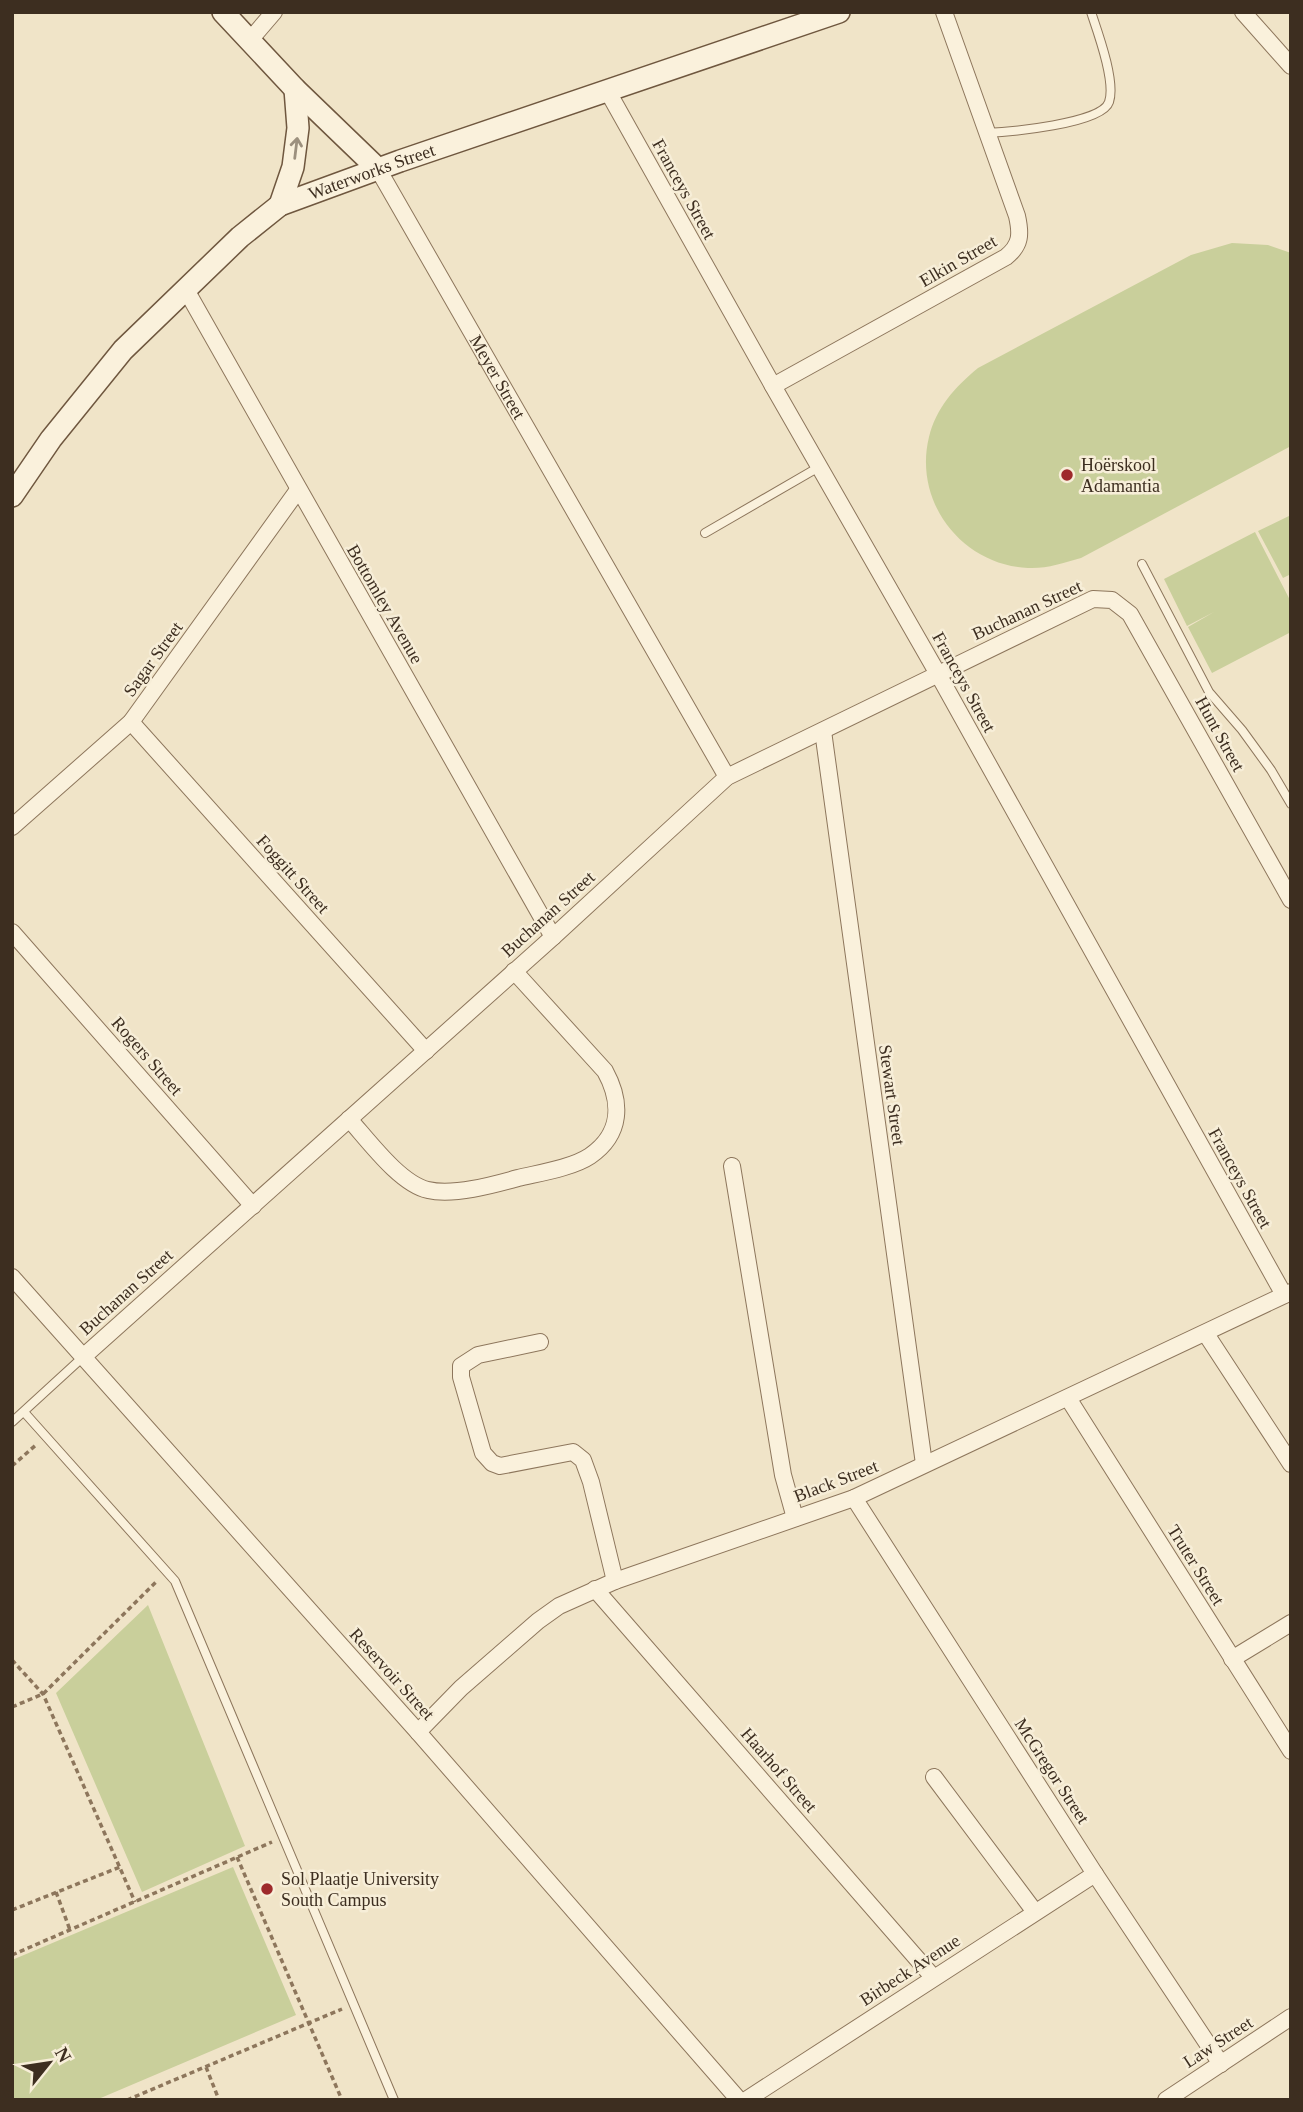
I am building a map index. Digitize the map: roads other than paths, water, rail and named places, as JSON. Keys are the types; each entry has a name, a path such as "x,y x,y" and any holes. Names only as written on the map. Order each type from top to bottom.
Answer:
{"street":[{"name":"Meyer Street","path":"223,12 295,89 378,169 727,777"},
{"path":"250,40 274,12"},
{"name":"Waterworks Street","path":"12,496 51,439 123,350 240,237 280,205 839,12"},
{"name":"Elkin Street","path":"773,386 1006,257 1019,244 1017,216 944,12"},
{"path":"1243,12 1289,61"},
{"path":"280,205 293,167 298,128 295,89"},
{"name":"Franceys Street","path":"607,90 1287,1294"},
{"name":"Bottomley Avenue","path":"185,288 553,937"},
{"name":"Sagar Street","path":"12,827 131,722 298,490"},
{"name":"Buchanan Street","path":"83,1357 553,937 727,777 1081,604 1104,598"},
{"name":"Hunt Street","path":"1104,598 1112,600 1130,614 1291,901"},
{"name":"Foggitt Street","path":"131,722 426,1051"},
{"name":"Stewart Street","path":"823,731 924,1464"},
{"name":"Rogers Street","path":"12,932 253,1206"},
{"path":"349,1119 410,1182 427,1190 444,1192 491,1185 589,1156 606,1140 617,1117 613,1086 605,1071 514,971"},
{"path":"732,1166 783,1475 795,1518"},
{"name":"Reservoir Street","path":"12,1277 418,1732 739,2100"},
{"name":"Black Street","path":"418,1732 461,1688 559,1606 615,1581 854,1497 1287,1294"},
{"path":"1206,1334 1291,1464"},
{"path":"540,1342 478,1355 461,1366 461,1377 483,1453 492,1463 500,1466 573,1452 578,1454 591,1482 615,1581"},
{"name":"Truter Street","path":"1068,1398 1291,1751"},
{"name":"McGregor Street","path":"854,1497 1095,1874 1221,2064"},
{"name":"Haarhof Street","path":"595,1589 933,1977"},
{"path":"1232,1659 1291,1623"},
{"path":"934,1777 1035,1912"},
{"name":"Birbeck Avenue","path":"746,2100 1095,1874"},
{"name":"Law Street","path":"1166,2100 1291,2017"}],"lane":[{"path":"986,133 1071,122 1105,109 1110,100 1108,69 1091,12"},
{"path":"705,533 819,467"},
{"path":"1142,564 1209,691 1242,730 1291,804"},
{"path":"12,1422 83,1357"},
{"path":"24,1412 175,1581 394,2100"}],"place":[{"name":"Hoërskool Adamantia","path":"1067,475"},
{"name":"Sol Plaatje University South Campus","path":"267,1889"}]}
